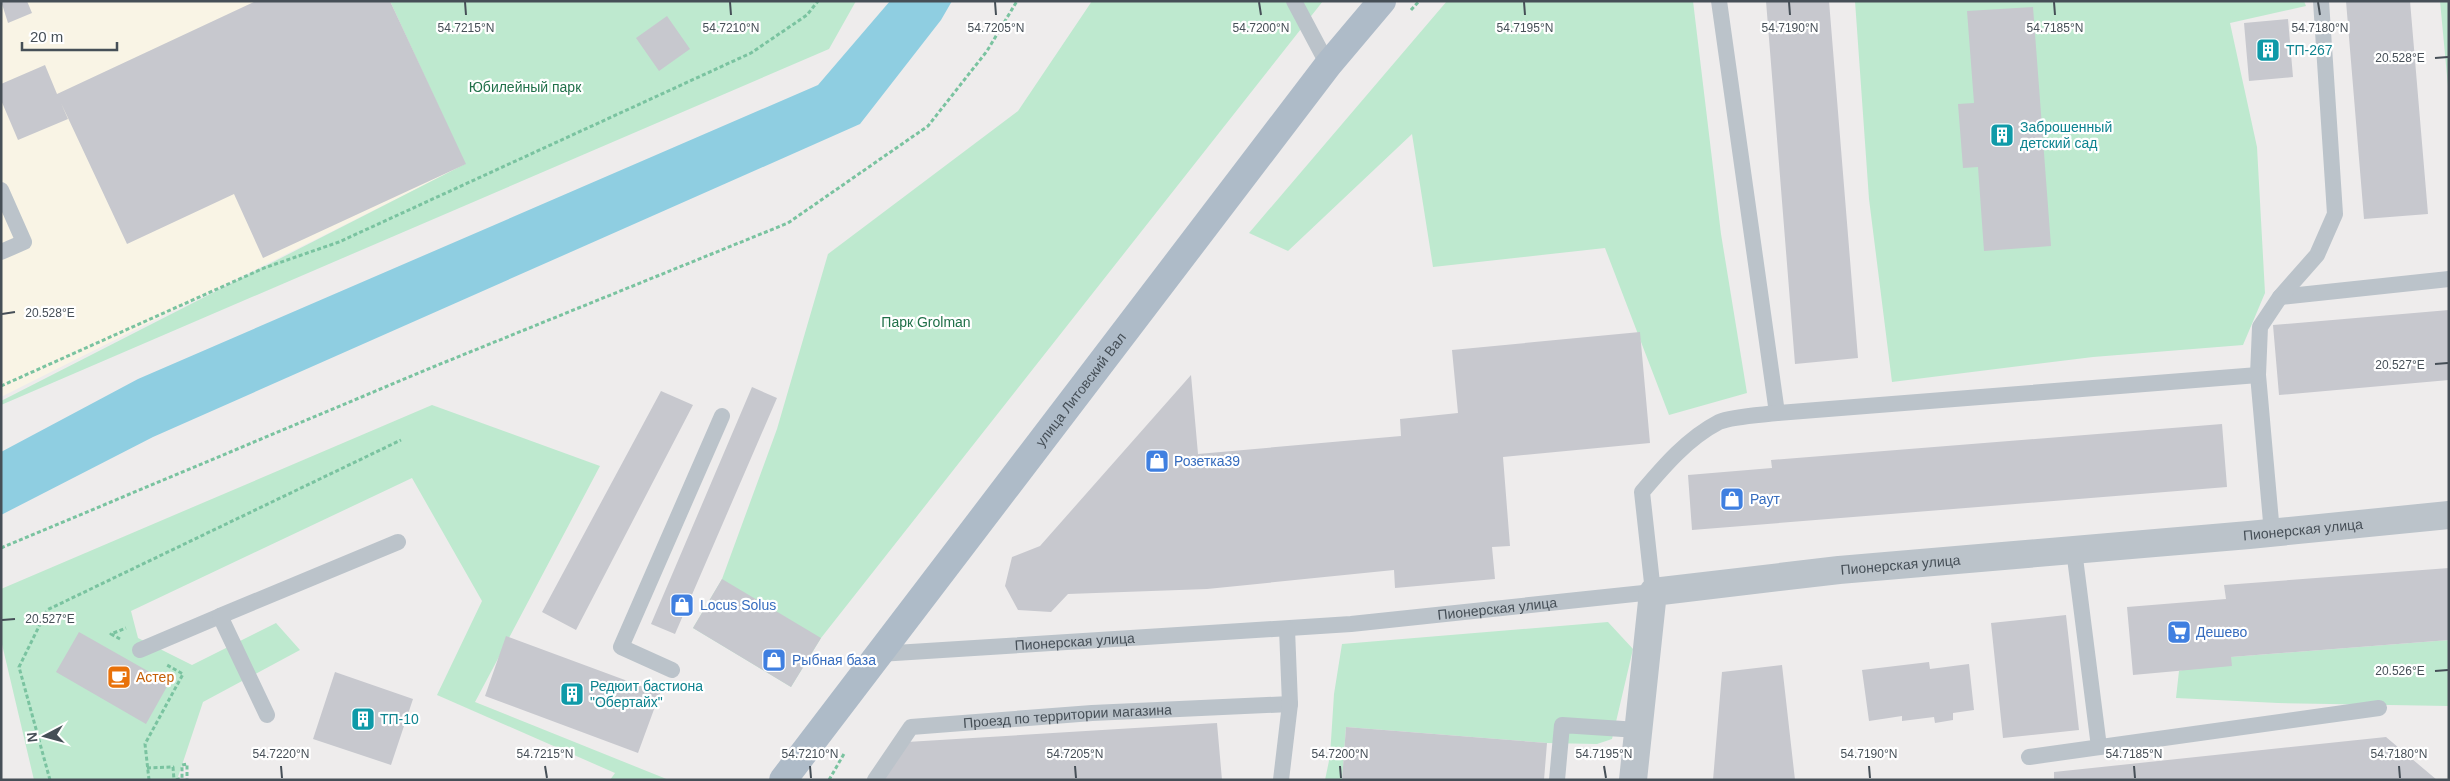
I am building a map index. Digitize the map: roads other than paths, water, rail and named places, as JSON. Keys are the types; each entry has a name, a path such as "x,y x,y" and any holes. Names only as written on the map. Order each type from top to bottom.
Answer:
{"main road":[{"name":"улица Литовский Вал","path":"783,780 1328,66 1382,1"}],"street":[{"name":"Пионерская улица","path":"1653,592 1839,570 2272,533 2449,515"},
{"path":"1633,780 1653,592"}],"lane":[{"path":"1294,1 1328,66"},
{"path":"1719,1 1777,413"},
{"path":"2272,533 2258,375 2260,327 2280,297 2317,255 2335,214 2321,1"},
{"path":"1,190 24,242 1,252"},
{"path":"2280,297 2449,279"},
{"path":"1653,592 1642,492 1670,460 1693,440 1721,421 1777,413 2258,375"},
{"path":"672,670 621,647 722,416"},
{"path":"140,650 398,542"},
{"path":"2074,550 2098,747"},
{"name":"Пионерская улица","path":"879,654 1351,624 1653,592"},
{"path":"220,616 267,716"},
{"path":"1279,629 1290,704 1281,780"},
{"name":"Проезд по территории магазина","path":"875,780 911,727 1092,712 1290,704"},
{"path":"2029,757 2379,708"},
{"path":"1557,780 1562,725 1638,730"}],"water":[{"path":"890,1 952,1 941,20 860,124 153,437 1,515 1,452 138,379 818,85"}],"place":[{"name":"ТП-267","path":"2268,50"},
{"name":"Заброшенный детский сад","path":"2002,135"},
{"name":"Розетка39","path":"1157,461"},
{"name":"Раут","path":"1732,499"},
{"name":"Locus Solus","path":"682,605"},
{"name":"Дешево","path":"2179,632"},
{"name":"Рыбная база","path":"774,660"},
{"name":"Астер","path":"119,677"},
{"name":"Редюит бастиона \"Обертайх\"","path":"572,694"},
{"name":"ТП-10","path":"363,719"}],"park label":[{"name":"Юбилейный парк","path":"525,87"},
{"name":"Парк Grolman","path":"926,322"}]}
